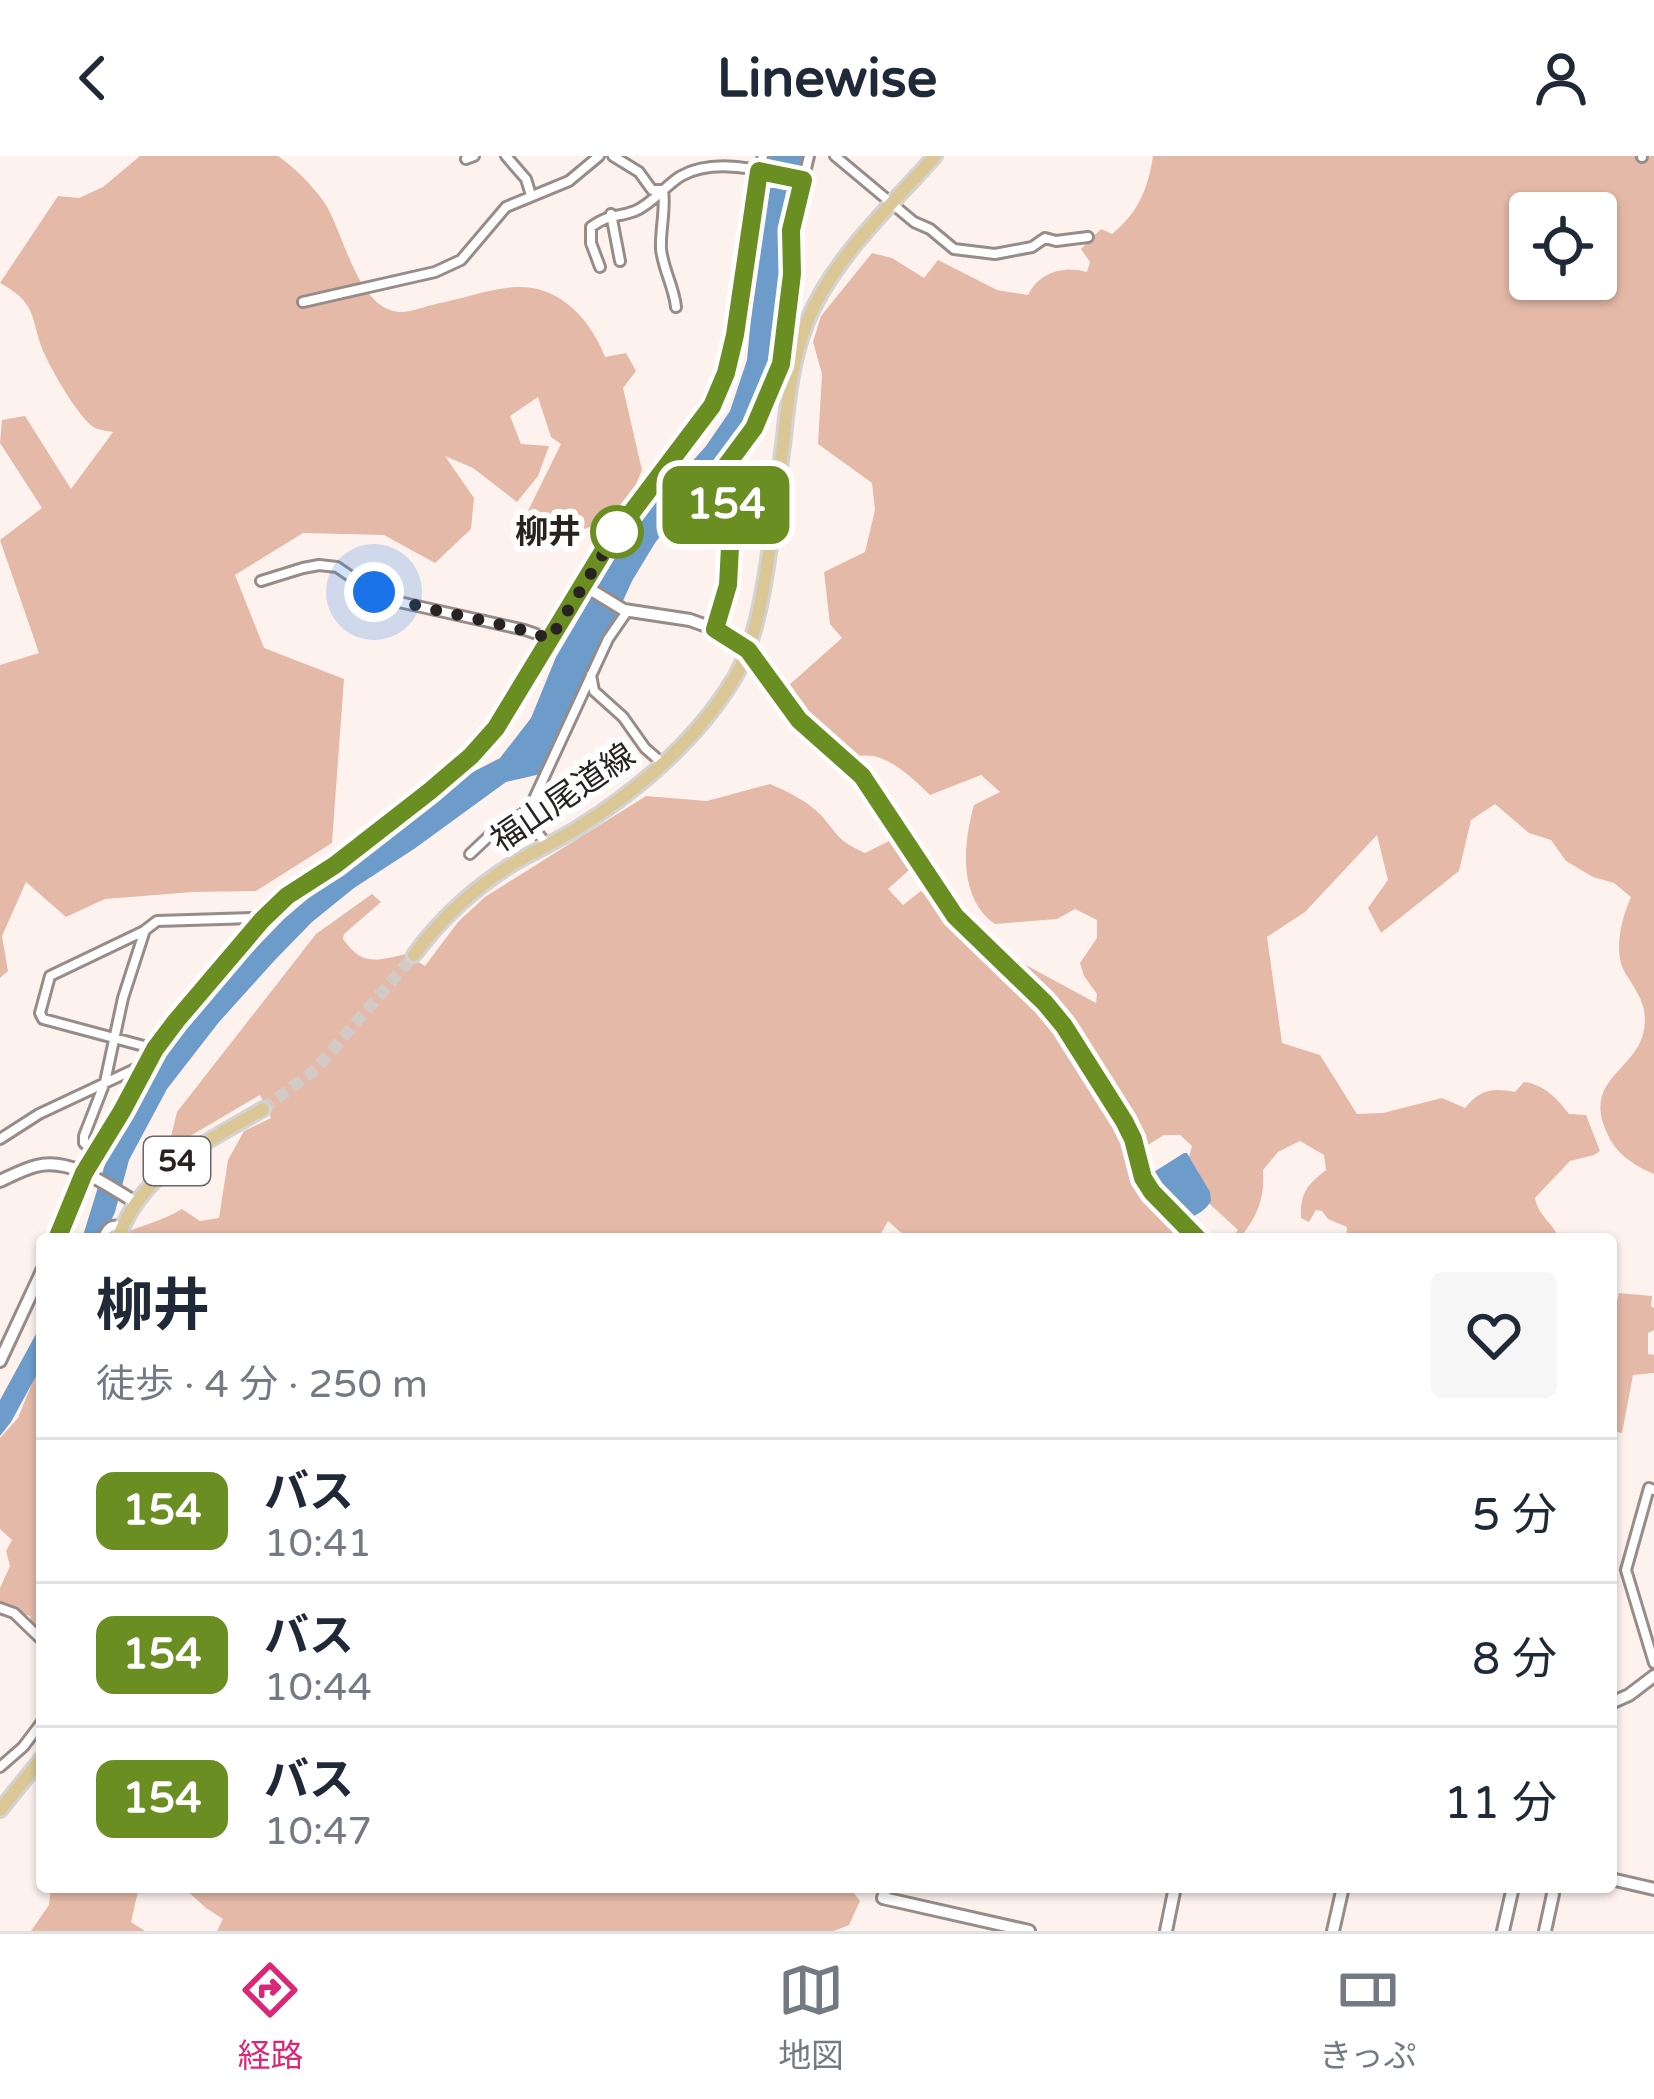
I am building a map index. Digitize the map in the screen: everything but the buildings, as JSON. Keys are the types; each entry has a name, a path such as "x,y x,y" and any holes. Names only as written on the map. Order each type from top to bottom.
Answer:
{"main road":[{"name":"福山尾道線","path":"414,955 438,922 468,895 512,864 576,830 662,764 717,704 737,674 760,611 790,381 806,324 840,265 934,156"},
{"name":"54","path":"120,1232 130,1199 182,1158 263,1109"},
{"path":"0,1810 36,1766"}],"street":[{"path":"506,156 526,179 531,195"},
{"path":"303,302 435,272 461,260 506,207 569,181 599,156"},
{"path":"613,156 639,172 652,190 663,190"},
{"path":"60,1233 96,1153 155,1049 287,896 335,865 471,756 496,728 607,545 712,406 735,335 764,156"},
{"path":"715,629 728,585 725,467 754,428 781,364 792,274 791,230 809,156"},
{"path":"835,156 953,249 995,254 1032,247 1046,238 1088,237"},
{"path":"600,267 591,227 611,214 636,211 684,173 740,165 803,180"},
{"path":"663,190 661,246 676,307"},
{"path":"611,214 620,261"},
{"path":"781,364 790,381"},
{"path":"261,580 319,565 337,567 399,602 550,639"},
{"path":"583,585 624,609 715,629 748,650 799,720 862,776 955,916 1064,1026 1124,1121 1143,1178 1192,1233"},
{"path":"470,854 533,801 624,609"},
{"path":"591,674 594,691 662,764"},
{"path":"523,814 547,845"},
{"path":"155,1049 43,1018 40,1013 50,976 157,921 262,920"},
{"path":"96,1153 84,1143 84,1136 105,1082 144,931"},
{"path":"0,1138 105,1082 145,1068"},
{"path":"0,1181 37,1166 59,1164 130,1199"},
{"path":"0,1361 36,1284"},
{"path":"1654,1490 1648,1489 1626,1570 1650,1633 1654,1663"},
{"path":"0,1608 14,1613 36,1634"},
{"path":"1617,1700 1654,1676"},
{"path":"0,1767 36,1730"},
{"path":"23,1748 36,1757"},
{"path":"1617,1880 1654,1889"},
{"path":"884,1893 883,1898 969,1924 1029,1931"},
{"path":"1166,1931 1174,1893"},
{"path":"1333,1931 1342,1893"},
{"path":"1503,1931 1512,1893"},
{"path":"1545,1931 1552,1894"}],"shaded area":[{"path":"140,156 278,156 324,202 362,283 384,307 408,311 517,287 560,299 582,318 605,357 626,353 636,371 623,388 642,470 628,503 598,524 559,538 527,513 561,444 551,437 538,397 510,416 521,444 549,446 538,476 517,502 473,468 445,456 474,498 471,529 435,563 384,535 303,533 235,575 264,648 344,679 332,843 256,891 105,899 66,917 26,882 2,936 8,971 0,978 0,665 39,653 0,540 42,508 0,443 2,420 25,416 71,489 113,432 95,428 82,415 49,362 28,306 0,283 58,196 79,198 103,187"},
{"path":"1153,156 1635,156 1648,160 1654,156 1654,1174 1615,1147 1601,1112 1602,1096 1644,1030 1643,1004 1619,952 1631,897 1614,883 1566,861 1551,840 1529,833 1495,804 1471,820 1459,871 1381,933 1368,908 1388,880 1377,835 1305,912 1267,937 1282,1043 1320,1055 1357,1114 1383,1113 1442,1098 1465,1108 1482,1094 1515,1092 1524,1082 1550,1093 1569,1114 1586,1115 1600,1151 1570,1161 1535,1198 1556,1233 1346,1233 1347,1227 1316,1210 1309,1222 1301,1218 1302,1202 1306,1190 1326,1170 1324,1155 1300,1141 1278,1152 1263,1170 1255,1215 1243,1233 1236,1233 1201,1196 1198,1171 1189,1157 1192,1146 1180,1135 1164,1135 1143,1148 1122,1106 1068,1023 1017,970 1022,963 1096,1003 1097,994 1080,963 1097,938 1097,920 1075,909 1057,919 995,924 975,900 966,869 970,820 974,805 1000,792 981,775 930,795 886,760 855,757 807,715 788,686 842,638 830,624 824,572 865,552 875,510 872,483 818,444 822,374 813,342 821,316 872,253 892,258 924,278 938,260 997,290 1028,295 1038,281 1053,273 1087,272 1090,262 1081,249 1101,229 1112,234 1140,200"},
{"path":"770,784 809,805 844,841 865,853 895,838 909,870 888,889 903,905 921,891 1047,1012 1119,1127 1133,1184 1143,1201 1182,1233 901,1233 888,1221 881,1233 126,1233 182,1209 200,1221 219,1218 228,1160 244,1131 271,1118 260,1095 168,1149 177,1112 316,934 372,894 381,902 343,939 363,957 406,954 425,966 458,922 485,897 646,796 707,801"},
{"path":"1619,1293 1652,1296 1654,1308 1648,1354 1654,1355 1654,1373 1633,1375 1622,1433 1617,1432"},
{"path":"36,1373 36,1633 30,1616 0,1607 0,1588 10,1566 6,1551 12,1540 0,1529 0,1438 18,1418"},
{"path":"50,1893 138,1893 131,1922 145,1931 31,1931 49,1905"},
{"path":"190,1893 854,1893 860,1901 849,1925 834,1931 217,1931 223,1919"}],"water":[{"path":"770,156 803,156 801,219 785,282 778,351 764,393 727,460 687,501 632,581 545,773 506,782 312,922 219,1022 167,1089 129,1160 106,1233 84,1233 110,1148 144,1086 199,1007 284,919 469,774 500,758 531,718 556,657 631,530 706,446 730,411 747,360"},
{"path":"1184,1153 1211,1201 1199,1213 1183,1219 1149,1175"},
{"path":"36,1334 36,1376 0,1436 0,1400"}],"tunnel":[{"path":"263,1109 316,1069 414,955"}],"bus line":[{"name":"154","path":"59,1233 84,1173 176,1021 287,896 430,791 496,728 607,545 712,406 735,335 759,171 803,180 791,230 792,274 781,364 754,428 725,467 728,585 715,629 748,650 799,720 862,776 955,916 1064,1026 1124,1121 1143,1178 1191,1233"}],"place":[{"name":"柳井","path":"617,532"}],"route":[{"path":"374,592 550,639 617,532"}]}
